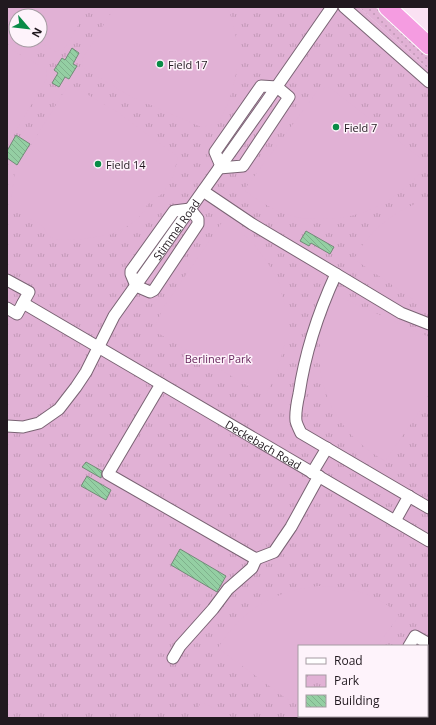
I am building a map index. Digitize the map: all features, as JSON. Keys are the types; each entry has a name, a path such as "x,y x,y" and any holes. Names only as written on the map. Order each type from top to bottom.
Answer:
{"highway":[{"path":"387,7 429,46"},
{"path":"392,7 429,35"}],"street":[{"name":"Stimmel Road","path":"7,426 23,427 39,423 60,409 79,382 114,316 277,88 332,7"},
{"path":"344,7 429,82"},
{"path":"220,167 243,166 289,97 277,88"},
{"path":"203,191 252,224 401,313 429,324"},
{"path":"136,286 150,292 154,290 198,224 198,219 190,209"},
{"path":"336,274 315,327 301,379 296,409 296,423 301,433 429,508"},
{"path":"7,280 29,292 17,314 7,308"},
{"name":"Deckebach Road","path":"23,303 429,541"},
{"path":"161,384 108,474 256,560"},
{"path":"173,658 180,646 213,610 228,589 252,568 256,560 274,552 291,527 327,448"},
{"path":"395,521 409,496"},
{"path":"410,645 415,636 429,644"}],"green space":[{"name":"Berliner Park","path":"7,7 359,7 429,70 429,718 7,718"},
{"path":"7,7 89,7 64,49 56,52 48,47 48,8 8,8 8,23"},
{"name":"Field 17","path":"115,7 228,7 237,42 237,69 228,104 216,124 201,127 130,96 83,68 82,59"},
{"path":"359,7 375,7 394,24 429,50 429,70"},
{"path":"7,47 46,69 47,78 7,146"},
{"name":"Field 14","path":"73,86 119,113 178,157 173,176 163,193 147,205 136,221 109,235 75,240 55,239 48,236 43,226 30,219 11,200 15,171 67,87"},
{"name":"Field 7","path":"329,87 428,164 405,188 380,205 366,212 334,218 298,218 275,209 244,190 319,89"},
{"path":"429,199 429,310 354,259 360,248 376,229 395,214"},
{"path":"225,218 254,244 269,265 279,283 285,307 285,342 276,376 265,396 158,333 155,327 163,308"},
{"path":"335,295 429,337 429,394 419,412 385,461 364,446 346,429 333,410 324,388 320,366 320,343 325,319"},
{"path":"320,586 353,590 383,602 392,608 399,616 378,645 298,645 298,705 284,697 218,648 227,635 249,612 275,597 304,588"},
{"path":"201,702 234,718 193,718"}],"building":[{"path":"72,48 79,53 73,64 77,66 69,79 65,77 59,87 52,83 58,73 54,70 62,58 65,60"},
{"path":"16,135 30,144 17,165 7,158 7,151"},
{"path":"306,231 334,247 330,254 311,243 309,246 300,241"},
{"path":"86,462 102,471 101,478 82,467"},
{"path":"87,476 111,490 106,500 81,486"},
{"path":"180,549 226,576 217,592 171,565"}],"place":[{"name":"Field 17","path":"160,64"},
{"name":"Field 7","path":"336,127"},
{"name":"Field 14","path":"98,164"}]}
